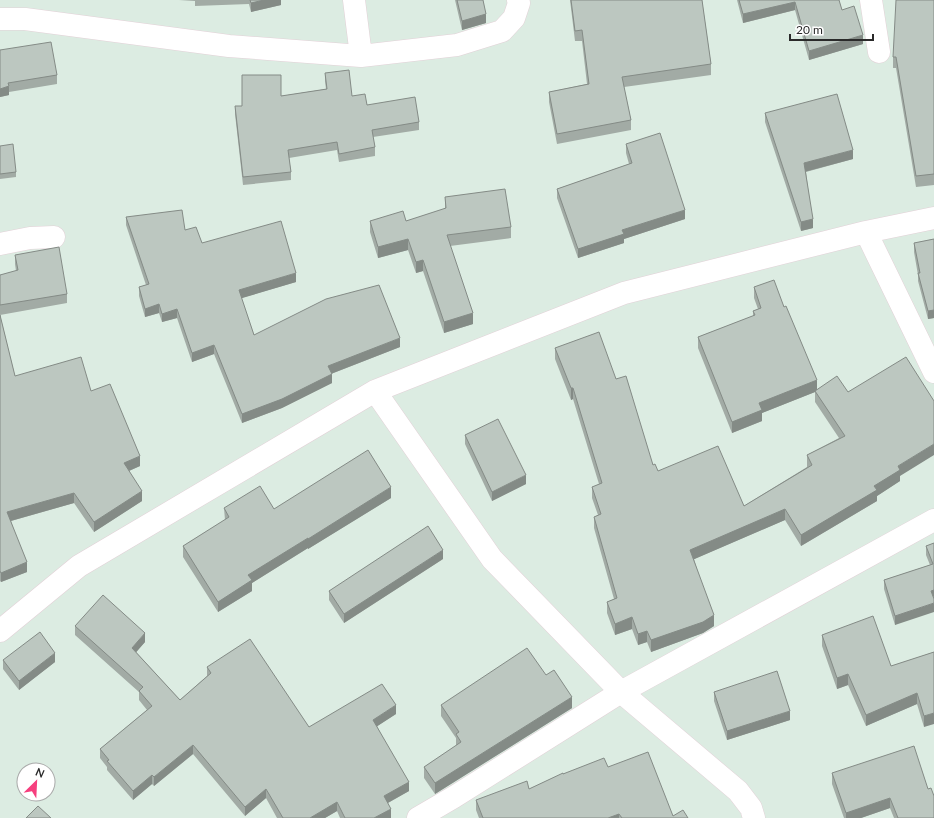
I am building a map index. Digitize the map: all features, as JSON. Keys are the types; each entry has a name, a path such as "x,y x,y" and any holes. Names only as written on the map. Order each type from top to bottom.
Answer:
{"street":[{"path":"354,0 361,56"},
{"path":"0,20 25,19 229,46 361,56 457,45 502,31 514,18 519,3 518,0"},
{"path":"871,0 879,52"},
{"path":"0,631 79,566 375,391 624,294 866,232 934,218"},
{"path":"866,232 934,372"},
{"path":"0,244 30,238 54,237"},
{"path":"375,391 492,559 621,692 738,791 751,808 754,818"},
{"path":"418,818 621,692 934,520"}],"building":[{"path":"250,0 264,0 251,3"},
{"path":"457,0 483,0 486,14 462,21"},
{"path":"571,0 702,0 711,64 622,77 631,120 557,134 549,92 589,84 582,30 575,31"},
{"path":"739,0 839,0 842,10 854,6 863,35 809,51 795,2 743,14"},
{"path":"896,0 934,0 934,174 916,176 896,57 893,57"},
{"path":"51,42 57,75 8,83 9,86 0,89 0,50"},
{"path":"349,70 352,96 365,94 367,105 415,97 419,122 372,130 375,147 339,154 337,142 288,150 291,172 243,177 235,106 242,106 242,75 281,75 281,96 327,89 325,73"},
{"path":"837,94 853,150 804,163 813,219 801,222 765,113"},
{"path":"660,133 685,210 622,230 624,234 578,249 557,189 632,163 626,144"},
{"path":"13,144 16,172 0,174 0,146"},
{"path":"505,189 511,227 447,235 473,313 444,322 423,260 416,262 408,239 378,247 370,221 403,211 406,221 446,208 445,197"},
{"path":"182,210 185,230 196,227 202,243 281,221 296,273 239,290 254,335 326,299 379,285 400,338 328,366 332,374 282,399 242,414 214,345 192,353 177,309 162,314 159,304 145,309 139,287 149,284 126,217"},
{"path":"934,239 934,310 928,311 918,273 920,273 914,243"},
{"path":"59,247 67,294 0,305 0,275 18,270 15,255"},
{"path":"774,280 784,307 786,306 817,380 759,403 762,410 732,422 698,337 755,315 753,311 761,308 754,287"},
{"path":"0,315 15,376 81,357 91,391 110,384 140,456 124,463 142,491 94,522 74,493 7,512 27,562 1,573 0,571"},
{"path":"599,332 616,379 626,376 653,465 655,464 658,471 718,446 744,506 812,465 807,455 845,436 815,391 837,376 848,392 906,357 934,401 934,444 898,466 900,470 874,486 877,490 801,535 785,509 690,550 714,615 703,622 651,640 647,631 638,634 632,617 615,624 607,602 617,598 594,517 601,514 592,487 602,483 573,388 571,388 555,348"},
{"path":"498,419 526,475 492,492 465,435"},
{"path":"368,450 391,487 248,575 252,580 218,602 183,546 229,517 224,508 260,486 274,509"},
{"path":"428,526 443,550 344,614 329,591"},
{"path":"934,543 934,590 931,591 934,603 895,616 884,580 933,564 926,546"},
{"path":"103,595 145,633 132,648 180,700 211,673 207,667 250,639 309,727 382,684 396,705 373,720 409,782 384,796 391,809 374,818 345,818 337,802 310,818 283,818 266,789 245,807 193,745 154,777 152,775 133,791 107,761 109,760 100,749 152,706 139,691 143,687 75,626"},
{"path":"873,616 891,666 934,652 934,713 924,716 917,693 866,715 848,674 837,678 822,635"},
{"path":"40,632 55,653 19,681 3,660"},
{"path":"527,648 546,675 554,670 572,697 435,783 424,767 461,742 456,734 459,732 441,705"},
{"path":"777,671 790,711 727,731 714,692"},
{"path":"914,746 928,789 931,788 934,796 934,818 898,818 890,798 846,813 832,773"},
{"path":"648,752 673,816 683,810 688,818 622,818 619,814 608,818 483,818 476,800 527,781 529,789 563,773 604,758 608,767"},
{"path":"38,806 51,818 26,818"}]}
